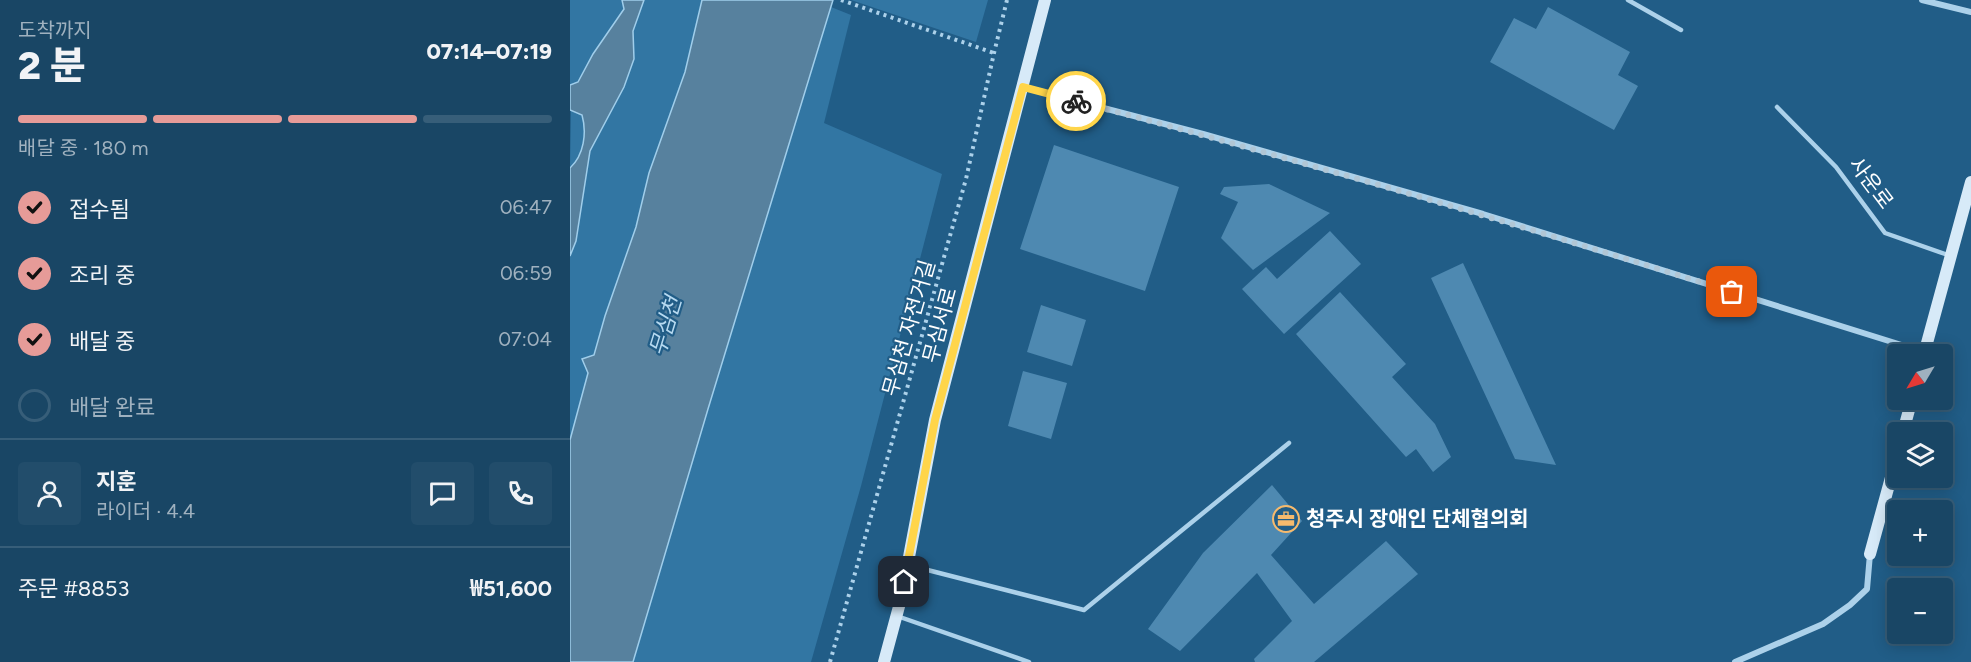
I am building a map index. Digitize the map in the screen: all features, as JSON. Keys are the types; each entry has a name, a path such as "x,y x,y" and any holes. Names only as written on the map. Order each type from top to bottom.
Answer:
{"street":[{"name":"무심서로","path":"884,662 908,565 935,420 1045,0"},
{"path":"1922,0 1971,12"},
{"path":"1023,87 1203,134 1483,214 1896,344"},
{"path":"1927,344 1969,197 1971,182"},
{"path":"1735,662 1823,624 1850,605 1867,589 1870,554 1888,488"}],"lane":[{"path":"1628,0 1681,30"},
{"name":"사운로","path":"1777,107 1836,167 1885,234 1951,256"},
{"path":"908,565 1084,610 1289,443"},
{"path":"897,616 1029,662"}],"path":[{"path":"841,0 994,53"},
{"name":"무심천 자전거길","path":"830,662 966,179 1007,0"}],"shaded area":[{"path":"570,0 622,0 624,9 593,54 578,82 570,85"},
{"path":"644,0 702,0 685,72 649,173 636,227 605,316 570,440 570,256 576,241 590,151 624,87 634,59 633,31"},
{"path":"851,0 988,0 976,42"},
{"path":"831,7 851,15 824,123 942,174 861,486 811,662 633,662 708,409"},
{"path":"571,109 582,115 584,136 578,157 570,168"}],"water":[{"path":"622,0 644,0 633,31 634,59 624,87 590,151 576,241 570,256 570,168 581,150 584,129 582,115 570,110 570,85 578,82 593,54 624,9"},
{"name":"무심천","path":"702,0 833,0 633,662 570,662 570,440 588,373 582,359 594,355 636,227 649,173 685,72"}],"building":[{"path":"1548,7 1630,52 1618,75 1638,86 1614,130 1490,62 1514,18 1536,29"},
{"path":"1054,145 1179,187 1145,291 1020,249"},
{"path":"1269,184 1330,213 1253,270 1221,238 1238,202 1220,194 1224,187"},
{"path":"1330,231 1361,264 1284,334 1242,289 1266,267 1277,279"},
{"path":"1463,263 1556,465 1515,459 1431,278"},
{"path":"1340,292 1406,364 1392,377 1435,424 1451,457 1433,472 1416,449 1406,457 1296,334"},
{"path":"1041,305 1086,320 1072,366 1027,352"},
{"path":"1023,371 1067,383 1051,439 1008,426"},
{"path":"1272,485 1302,521 1271,555 1314,604 1386,541 1418,574 1314,662 1255,662 1254,659 1292,621 1257,573 1180,651 1148,629 1203,553"}],"way so far":[{"path":"1076,101 1203,134 1483,214 1732,292"}],"place":[{"name":"청주시 장애인 단체협의회","path":"1286,519"}],"route":[{"path":"904,582 935,420 1023,87 1076,101"}]}
